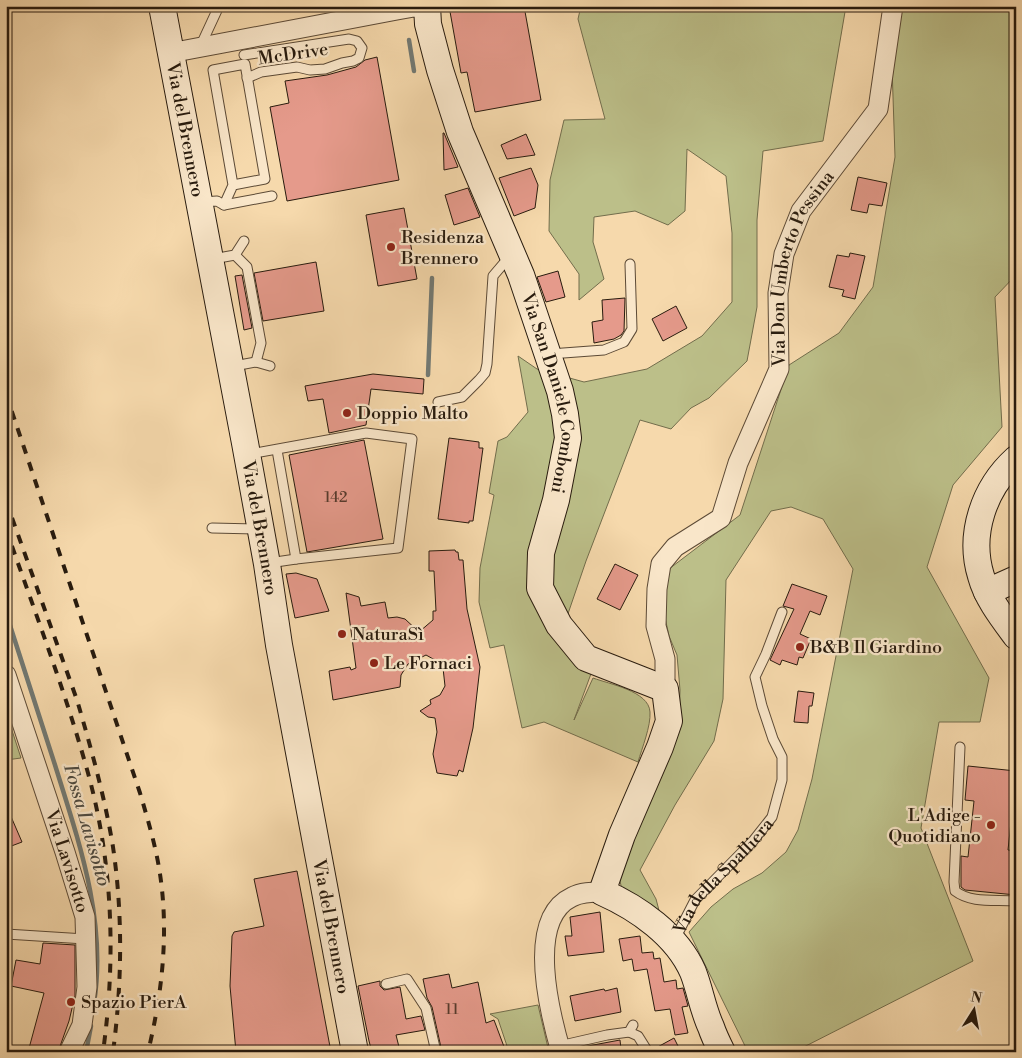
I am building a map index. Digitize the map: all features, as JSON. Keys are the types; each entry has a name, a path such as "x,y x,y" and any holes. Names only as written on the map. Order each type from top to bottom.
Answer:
{"street":[{"name":"Via del Brennero","path":"162,6 170,53 212,204 223,257 230,367 267,564 279,645 349,991 355,1052"},
{"name":"Via Don Umberto Pessina","path":"666,689 665,659 656,626 657,588 661,564 675,548 721,518 738,463 779,369 778,293 784,254 801,211 878,110 893,6"},
{"path":"170,53 200,47 244,53 397,10 427,7"},
{"name":"Via San Daniele Comboni","path":"427,7 428,24 440,70 460,132 521,275 560,391 565,414 568,438 556,500 542,553 540,588 559,625 586,658 666,689"},
{"path":"1012,623 987,592 981,577 977,555 980,522 987,498 997,480 1016,459"},
{"path":"987,592 1016,579"},
{"name":"Via Lavisotto","path":"6,675 85,917 87,987 82,1025 69,1052"},
{"path":"560,1049 548,1005 545,979 545,950 552,917 560,906 572,897 602,892 622,835 660,747 669,721 666,689"},
{"name":"Via della Spalliera","path":"602,892 621,900 642,914 674,941 692,971 710,1027 722,1052"}],"lane":[{"path":"200,47 219,6"},
{"name":"McDrive","path":"244,53 349,39 357,41 362,48 359,58 354,61 325,69 310,70 297,66 261,72 247,78"},
{"path":"212,204 233,185 266,179 244,53 213,70 233,185"},
{"path":"212,204 272,196"},
{"path":"244,241 223,257 247,268 261,343 256,362"},
{"path":"438,402 462,397 485,373 493,276 512,254"},
{"path":"548,354 604,350 624,342 632,329 630,264"},
{"path":"230,367 256,362 270,366"},
{"path":"247,455 366,433 412,439 398,548 267,564"},
{"path":"277,450 296,559"},
{"path":"212,528 260,529"},
{"name":"Via della Spalliera","path":"674,941 695,900 752,841 772,817 782,780 782,757 773,739 755,677 782,612"},
{"path":"960,747 955,890 962,896 980,900 1016,901"},
{"path":"6,934 85,939"},
{"path":"386,984 407,980 412,986 426,1008 436,1052"},
{"path":"560,1049 631,1028 648,1052"}],"green space":[{"path":"581,6 846,6 823,141 763,151 757,220 757,307 747,361 709,398 691,408 671,429 640,420 586,561 558,643 592,671 574,720 593,678 627,689 643,699 648,705 650,712 649,724 638,762 544,722 522,728 504,645 490,648 479,602 480,568 494,495 489,493 498,441 507,437 528,412 518,356 537,369 584,382 647,369 702,336 732,302 732,233 726,176 687,149 685,211 668,225 635,211 594,217 593,242 604,279 579,300 579,274 549,231 550,180 564,120 605,119 578,19"},
{"path":"890,6 1016,6 1016,275 995,297 1002,427 953,485 927,567 989,678 980,722 939,722 921,828 973,961 794,1052 748,1052 689,932 711,907 733,889 762,873 786,852 798,830 812,779 853,569 823,519 791,507 771,511 726,580 723,699 714,741 675,805 640,870 656,899 661,918 622,889 618,874 679,722 680,690 677,655 669,636 663,608 665,572 740,515 789,365 839,333 873,287 895,157"},
{"path":"6,712 21,758 6,760"},
{"path":"538,1005 549,1052 509,1052 498,1019 490,1014"}],"building":[{"path":"449,6 524,6 541,100 475,112 467,72 461,73"},
{"path":"377,57 399,180 287,201 270,107 289,103 285,81 327,75 356,67 365,60"},
{"path":"444,133 458,167 444,170"},
{"path":"526,134 535,155 507,159 501,145"},
{"path":"531,168 538,185 535,208 514,216 499,178"},
{"path":"858,177 887,183 882,206 869,204 867,213 851,210"},
{"path":"468,188 480,217 454,225 445,195"},
{"name":"Residenza Brennero","path":"404,208 417,279 378,286 366,215"},
{"path":"850,253 865,256 855,299 842,296 844,290 829,287 837,255 849,257"},
{"path":"316,262 324,311 263,321 254,273"},
{"path":"558,271 565,297 546,302 537,277"},
{"path":"242,275 252,328 244,330 235,276"},
{"path":"625,298 624,331 614,339 594,343 592,322 603,320 602,300"},
{"path":"676,306 687,328 663,341 652,319"},
{"name":"Doppio Malto","path":"373,374 424,379 423,394 371,389 366,425 329,433 323,399 308,401 305,386"},
{"path":"449,438 479,442 479,448 483,448 473,521 469,521 469,523 438,519"},
{"path":"364,440 383,539 307,552 289,455"},
{"name":"Le Fornaci","path":"455,550 458,552 459,560 463,560 467,609 480,667 473,728 463,772 459,770 457,776 437,773 433,754 437,732 435,718 428,717 420,711 431,704 430,700 440,695 445,686 443,668 435,660 426,655 408,664 401,675 400,687 333,700 329,671 350,667 351,670 356,668 346,593 359,597 361,606 385,602 388,618 397,617 405,619 419,632 433,620 433,611 436,611 434,571 429,571 429,551"},
{"path":"615,564 638,575 620,610 597,599"},
{"path":"296,573 317,579 329,611 295,618 286,574"},
{"path":"792,584 827,596 820,615 810,611 800,634 811,639 803,658 799,657 797,665 782,660 780,665 770,660 794,609 783,606"},
{"path":"798,691 814,693 812,706 809,706 808,723 794,722"},
{"name":"L'Adige - Quotidiano","path":"968,766 1016,771 1016,793 1014,793 1008,850 1016,851 1016,895 965,890 961,887 961,856 968,857 974,801 965,800"},
{"path":"6,805 22,842 6,848"},
{"path":"297,871 331,1052 236,1052 230,986 232,936 234,932 264,926 254,879"},
{"path":"600,912 604,952 568,956 565,936 572,936 570,917"},
{"path":"640,936 642,953 653,952 654,959 660,958 664,982 676,980 677,989 683,988 688,1006 682,1007 688,1033 675,1035 670,1009 655,1011 647,969 634,971 632,959 623,961 619,939"},
{"path":"43,943 75,945 75,996 69,1021 58,1052 28,1052 44,993 11,986 16,960 40,964"},
{"path":"449,974 452,988 478,982 486,1023 494,1020 506,1052 442,1052 432,1007 427,998 423,979"},
{"path":"380,981 380,986 384,990 400,987 406,1019 421,1016 425,1030 396,1035 399,1047 395,1047 396,1052 372,1052 369,1041 358,986"},
{"path":"617,988 621,1012 575,1021 570,996"},
{"path":"674,1038 681,1052 654,1052 654,1049"},
{"path":"620,1040 621,1049 604,1052 572,1052 572,1049"}],"waterway":[{"path":"409,40 414,71"},
{"path":"428,375 432,278"},
{"name":"Fossa Lavisotto","path":"6,613 73,823 88,882 97,942 94,1003"},
{"name":"Fossa Lavisotto","path":"86,1052 91,1026"}],"railway":[{"path":"6,394 140,793 156,854 163,896 164,941 157,1008 148,1052"},
{"path":"6,501 77,700 110,829 120,924 120,975 113,1052"},
{"path":"6,529 69,711 88,773 103,842 110,912 111,947 110,982 103,1052"}],"place":[{"name":"Residenza Brennero","path":"391,247"},
{"name":"Doppio Malto","path":"347,413"},
{"name":"NaturaSì","path":"342,634"},
{"name":"B&B Il Giardino","path":"800,647"},
{"name":"Le Fornaci","path":"374,663"},
{"name":"L'Adige - Quotidiano","path":"991,825"},
{"name":"Spazio PierA","path":"71,1002"}]}
